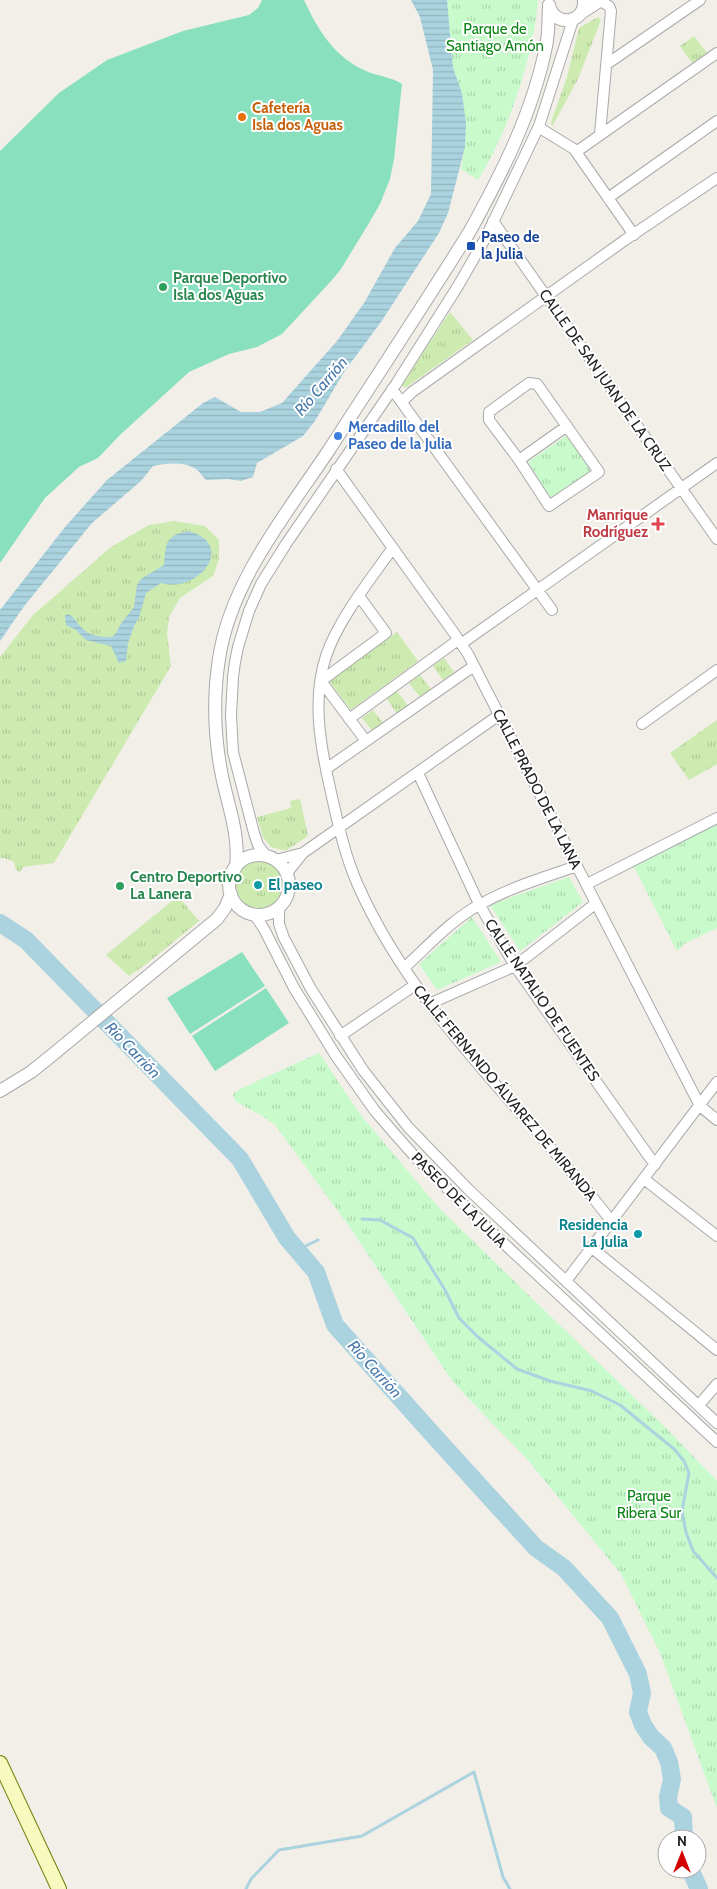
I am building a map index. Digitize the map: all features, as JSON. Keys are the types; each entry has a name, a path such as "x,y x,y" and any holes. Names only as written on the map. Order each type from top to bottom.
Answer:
{"main road":[{"path":"0,1763 59,1889"}],"street":[{"path":"546,44 552,34 584,8 584,0"},
{"path":"549,4 554,16 572,18 600,0 609,6 611,11 600,134"},
{"path":"607,64 700,0"},
{"path":"236,867 237,839 221,771 214,708 219,657 234,605 248,575 272,535 470,231 508,158 523,121 546,44 549,4"},
{"path":"303,853 271,858 251,857 244,859 236,867 231,877 231,894 235,902 242,909 254,914 267,914 284,903 289,884 287,873 271,858 258,845 233,752 231,715 232,677 238,647 249,611 261,584 336,469 392,389 458,286 494,220 539,126 572,18"},
{"path":"576,152 717,53"},
{"path":"608,198 717,121"},
{"path":"539,126 574,149 634,235"},
{"path":"402,402 412,392 547,296 717,178"},
{"name":"CALLE DE SAN JUAN DE LA CRUZ","path":"494,220 717,539"},
{"path":"529,382 537,384 567,426 599,472 549,506 519,460 489,420 489,412 529,382"},
{"path":"392,389 552,610"},
{"path":"519,460 567,426"},
{"path":"349,719 538,590 717,463"},
{"name":"CALLE PRADO DE LA LANA","path":"336,469 460,642 587,884 595,904 700,1106 717,1120"},
{"name":"CALLE FERNANDO ÁLVAREZ DE MIRANDA","path":"392,548 359,596 326,655 318,699 319,722 326,769 339,828 356,881 379,926 404,968 429,1004 612,1222"},
{"path":"359,596 386,633 321,681 366,741"},
{"path":"326,769 474,666"},
{"path":"642,724 717,670"},
{"path":"287,873 303,853 499,715"},
{"name":"CALLE NATALIO DE FUENTES","path":"418,773 479,904 515,966 655,1165"},
{"path":"587,884 717,818"},
{"path":"237,839 251,857"},
{"path":"404,968 479,904 502,893 577,866"},
{"path":"0,1091 31,1072 217,919 225,908 231,894"},
{"path":"429,1004 515,966 595,904"},
{"name":"PASEO DE LA JULIA","path":"279,908 280,924 284,938 311,989 340,1036 375,1086 408,1127 468,1189 717,1423"},
{"path":"217,919 242,909"},
{"name":"PASEO DE LA JULIA","path":"254,914 264,929 294,988 336,1056 394,1133 417,1159 498,1238 717,1442"},
{"path":"340,1036 415,985"},
{"path":"566,1281 717,1082"},
{"path":"644,1178 717,1236"},
{"path":"592,1248 717,1350"},
{"path":"699,1405 717,1384"}],"green space":[{"name":"Parque Deportivo Isla dos Aguas","path":"262,0 304,0 328,42 345,58 366,71 402,84 394,159 390,179 380,204 341,269 282,334 257,347 229,354 189,372 120,435 98,458 79,467 45,498 0,563 0,151 59,93 107,60 183,31 249,15 258,8"},
{"name":"Parque de Santiago Amón","path":"447,0 538,0 536,22 518,93 499,140 478,180 461,169 466,137 462,93 453,68"},
{"path":"598,17 601,20 578,79 552,127 551,122 567,77 579,28"},
{"path":"694,36 707,53 692,63 680,46"},
{"path":"450,312 473,340 405,388 402,385"},
{"path":"567,435 592,472 552,500 528,462"},
{"path":"174,521 205,526 219,540 219,559 213,576 180,598 169,617 167,633 171,666 54,863 23,867 20,872 16,870 14,862 0,858 0,657 33,615 111,547 149,525"},
{"path":"397,632 418,661 351,710 329,681"},
{"path":"444,658 454,672 443,680 433,666"},
{"path":"420,675 431,689 420,697 409,683"},
{"path":"397,691 408,706 397,714 387,699"},
{"path":"373,710 384,724 373,732 362,718"},
{"path":"717,720 717,764 689,780 670,753"},
{"path":"300,799 308,836 287,850 271,847 263,837 257,817 291,808 290,801"},
{"path":"717,818 717,928 684,944 677,951 632,863"},
{"path":"260,855 276,860 281,864 285,869 290,885 285,901 281,906 276,910 260,915 244,910 239,906 235,901 230,885 235,869 239,864 244,860"},
{"path":"569,877 583,902 520,951 490,905"},
{"path":"178,896 199,921 129,976 106,955"},
{"path":"472,917 501,962 437,990 419,964"},
{"path":"242,952 265,986 190,1034 167,998"},
{"path":"266,988 289,1023 215,1071 192,1036"},
{"name":"Parque Ribera Sur","path":"319,1053 359,1113 439,1208 669,1431 717,1481 717,1808 660,1653 621,1574 527,1459 448,1375 351,1229 275,1125 235,1101 233,1094 240,1089"}],"water":[{"path":"411,0 447,0 453,68 462,93 466,123 465,147 448,213 439,233 381,322 344,372 315,421 303,436 257,463 253,477 241,481 228,479 206,480 196,469 184,464 153,466 141,481 92,523 25,605 0,641 0,610 65,527 107,480 203,403 215,397 241,412 260,412 282,403 337,341 364,303 395,248 418,221 431,194 433,70 420,17"},
{"path":"188,531 203,537 210,546 211,556 207,566 199,575 188,581 175,584 161,583 146,593 139,618 128,643 126,661 119,663 111,646 86,640 76,630 66,625 65,616 68,614 90,634 112,637 134,607 137,585 141,579 164,565 166,546 171,538"}],"waterway":[{"name":"Río Carrión","path":"0,923 26,940 240,1159 287,1238 316,1272 335,1325 536,1548 564,1568 610,1618 638,1674 642,1693 638,1712 643,1725 651,1737 663,1748 669,1762 672,1779 668,1797 669,1808 683,1817 684,1829"},
{"path":"362,1219 380,1220 413,1238 445,1290 459,1318 478,1337 517,1369 550,1381 592,1391 620,1405 674,1449 684,1461 689,1473 682,1511 686,1532 693,1551 717,1578"},
{"path":"297,1250 318,1240"},
{"path":"246,1889 251,1879 279,1850 362,1836 474,1772 503,1877 510,1889"},
{"name":"Río Carrión","path":"694,1879 699,1889"}],"place":[{"name":"Cafetería Isla dos Aguas","path":"242,117"},
{"name":"Paseo de la Julia","path":"471,246"},
{"name":"Parque Deportivo Isla dos Aguas","path":"163,287"},
{"name":"Mercadillo del Paseo de la Julia","path":"338,436"},
{"name":"Manrique Rodríguez","path":"658,524"},
{"name":"El paseo","path":"258,885"},
{"name":"Centro Deportivo La Lanera","path":"120,886"},
{"name":"Residencia La Julia","path":"638,1234"}]}
